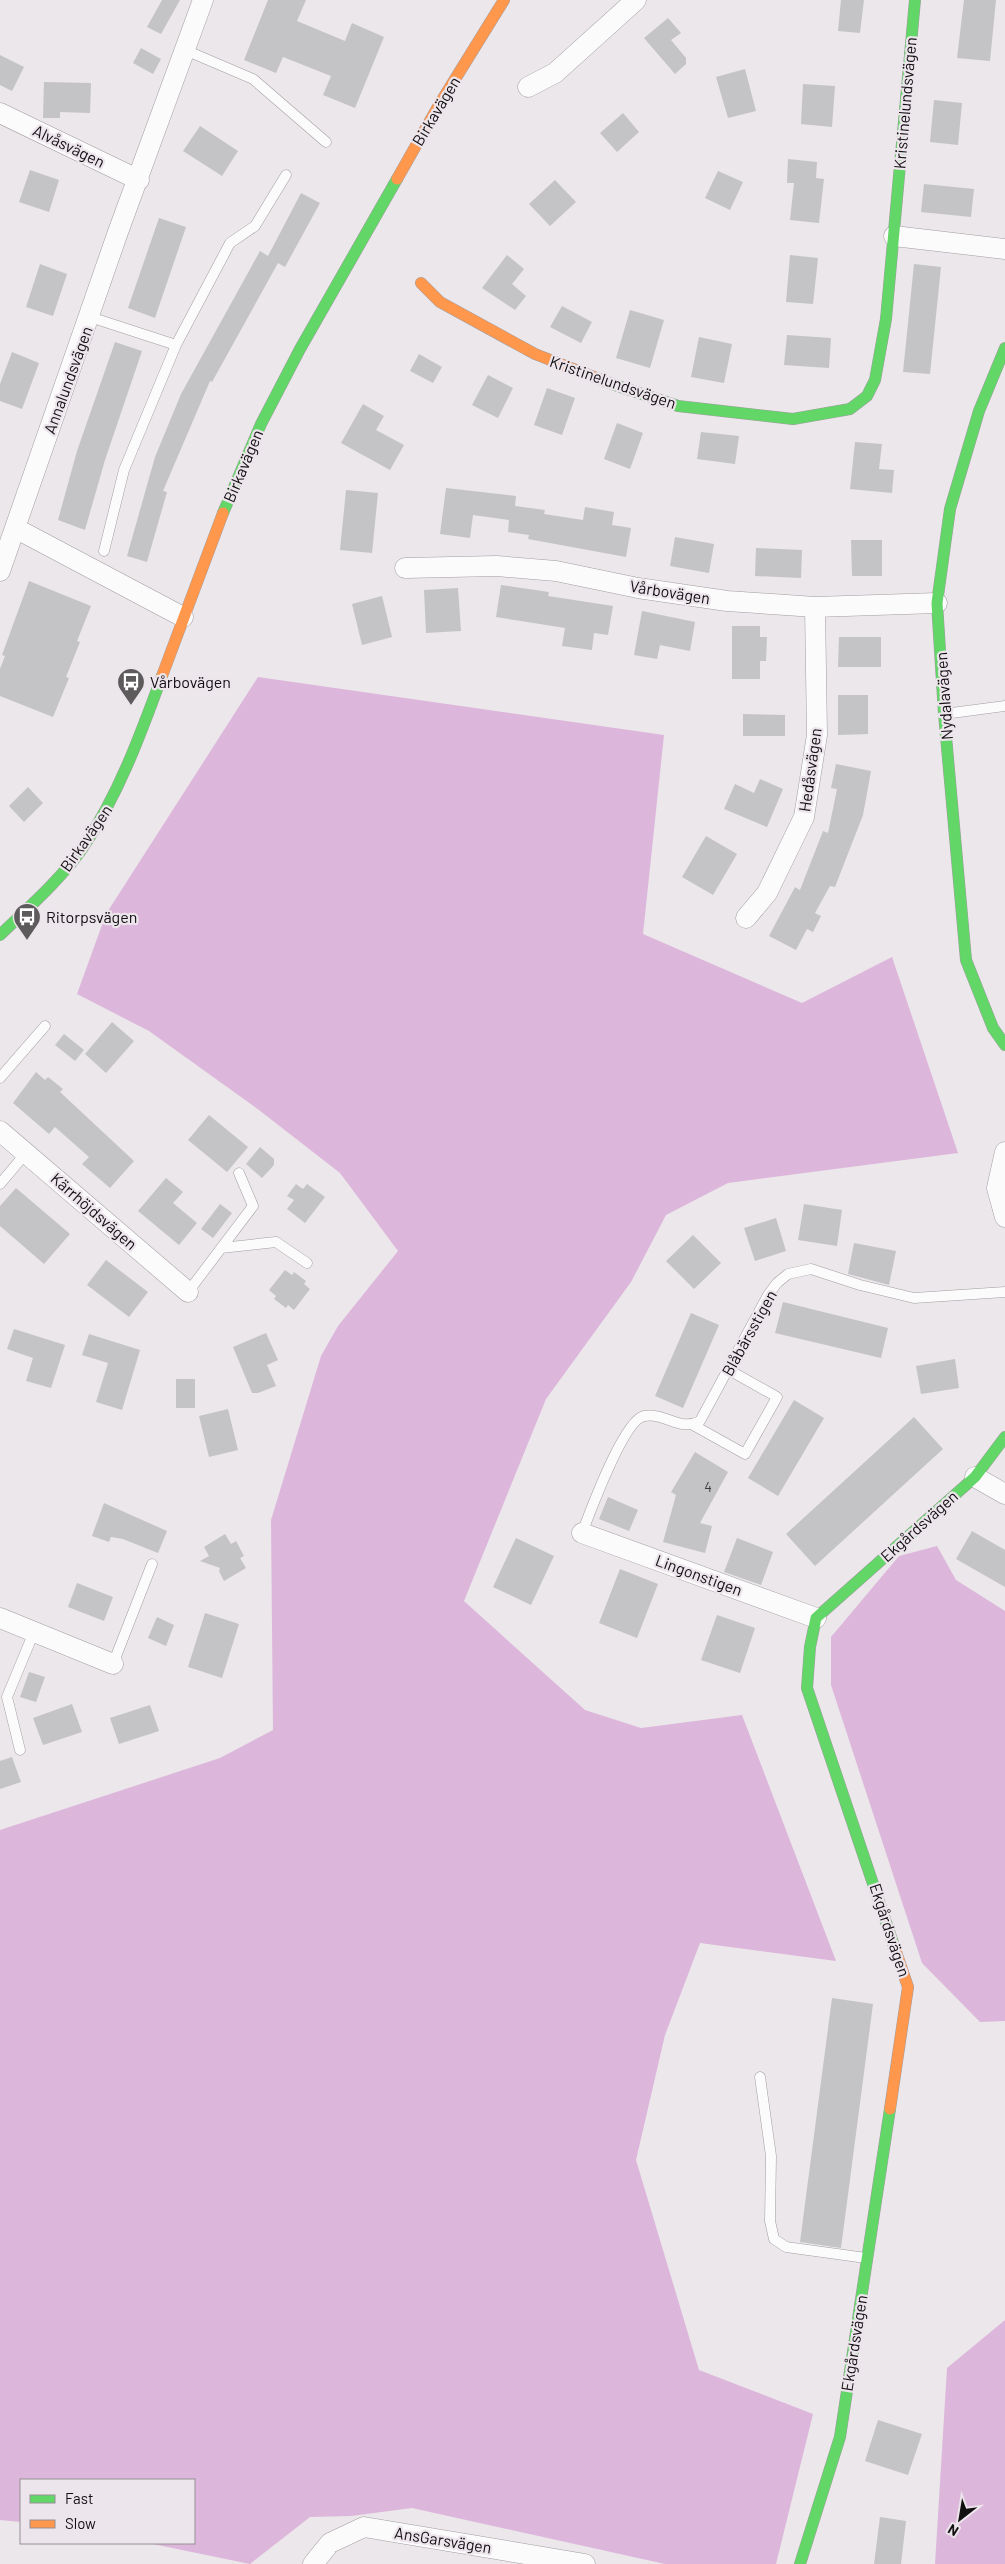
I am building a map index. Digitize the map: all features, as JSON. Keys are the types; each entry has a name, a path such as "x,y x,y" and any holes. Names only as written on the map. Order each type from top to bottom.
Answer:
{"street":[{"path":"139,180 203,0"},
{"name":"Birkavägen","path":"0,935 44,894 82,850 117,791 142,731 220,520 258,433 300,349 439,106 504,0"},
{"path":"528,87 555,73 636,0"},
{"name":"Kristinelundsvägen","path":"421,283 440,302 535,354 599,380 678,406 793,419 850,409 867,396 875,380 886,319 915,0"},
{"name":"Alvåsvägen","path":"0,113 139,180"},
{"name":"Annalundsvägen","path":"0,571 118,232 139,180"},
{"path":"894,236 1005,249"},
{"name":"Nydalavägen","path":"1005,348 979,411 950,509 937,603 944,714 966,960 993,1028 1005,1045"},
{"path":"16,528 183,617"},
{"name":"Vårbovägen","path":"405,568 497,566 556,571 638,588 727,601 815,606 937,603"},
{"name":"Hedåsvägen","path":"746,918 767,893 804,817 817,735 815,606"},
{"name":"Kärrhöjdsvägen","path":"0,1131 188,1292"},
{"path":"1005,1152 997,1188 1005,1217"},
{"name":"Ekgårdsvägen","path":"800,2564 840,2437 908,1988 807,1688 810,1647 816,1618 975,1477 1005,1437"},
{"path":"975,1477 1005,1494"},
{"name":"Lingonstigen","path":"582,1533 816,1618"},
{"path":"0,1618 113,1664"},
{"name":"AnsGarsvägen","path":"313,2564 330,2543 364,2527 585,2564"}],"lane":[{"path":"185,50 253,80 326,142"},
{"path":"104,551 124,470 176,345 230,243 255,226 286,175"},
{"path":"90,317 176,345"},
{"path":"944,714 1005,706"},
{"path":"0,1078 45,1026"},
{"path":"0,1184 26,1153"},
{"path":"188,1292 253,1206 239,1173"},
{"path":"221,1248 276,1242 307,1263"},
{"name":"Blåbärsstigen","path":"693,1424 704,1414 777,1282 788,1274 811,1268 860,1285 914,1298 1005,1292"},
{"path":"582,1533 615,1453 634,1421 644,1416 653,1416 680,1425 693,1424 745,1454 777,1397 729,1370"},
{"path":"113,1664 152,1564"},
{"path":"20,1750 7,1697 34,1632"},
{"path":"760,2077 771,2156 770,2221 774,2239 786,2247 867,2258"}],"shaded area":[{"path":"258,677 664,735 643,934 802,1003 892,957 958,1153 728,1183 666,1215 631,1282 546,1399 464,1601 585,1710 641,1728 742,1715 836,1961 700,1943 665,2035 636,2160 699,2370 813,2414 776,2564 665,2564 412,2508 351,2516 310,2517 250,2564 153,2544 195,2544 195,2479 20,2479 20,2522 0,2520 0,1830 220,1758 273,1730 271,1520 321,1356 338,1326 398,1251 340,1173 259,1110 149,1031 77,994 106,914"},
{"path":"937,1546 956,1580 1005,1611 1005,2021 980,2022 922,1963 831,1685 831,1637 899,1556"},
{"path":"1005,2320 1005,2564 935,2564 947,2368"}],"building":[{"path":"162,0 180,0 161,34 147,27"},
{"path":"268,0 306,0 297,21 345,41 352,23 384,37 355,108 323,95 331,76 283,57 276,73 244,60"},
{"path":"841,0 864,0 860,33 838,31"},
{"path":"964,0 996,0 990,61 957,58"},
{"path":"668,18 681,33 671,40 686,58 686,64 675,74 644,38"},
{"path":"141,48 161,59 153,74 133,63"},
{"path":"0,55 24,67 12,91 0,85"},
{"path":"745,69 756,111 728,118 716,77"},
{"path":"44,82 91,83 90,113 60,112 60,118 43,118"},
{"path":"803,84 835,86 832,127 801,124"},
{"path":"934,100 962,103 958,145 930,142"},
{"path":"623,113 639,132 617,152 600,133"},
{"path":"200,126 238,151 222,176 183,151"},
{"path":"788,159 817,162 816,178 824,179 819,223 790,220 794,183 787,183"},
{"path":"30,170 59,180 49,212 19,202"},
{"path":"718,171 743,182 730,210 705,198"},
{"path":"555,180 576,202 550,226 529,204"},
{"path":"924,184 974,189 971,217 921,212"},
{"path":"301,193 320,203 285,267 278,263 212,382 210,381 163,491 167,492 147,562 127,556 155,457 181,394 260,251 268,256"},
{"path":"159,218 186,227 155,318 128,308"},
{"path":"507,255 524,269 512,284 526,296 515,310 482,288"},
{"path":"790,255 818,258 813,304 786,302"},
{"path":"40,264 67,274 53,316 26,307"},
{"path":"914,264 941,267 930,374 903,372"},
{"path":"562,306 592,322 581,343 550,327"},
{"path":"630,310 664,320 650,368 616,358"},
{"path":"787,335 831,338 829,368 784,365"},
{"path":"699,337 732,344 724,383 691,377"},
{"path":"115,342 142,351 105,460 85,530 58,520 77,451"},
{"path":"12,352 39,363 22,409 0,401 0,384"},
{"path":"419,354 442,367 433,383 410,371"},
{"path":"488,375 513,388 498,418 472,405"},
{"path":"547,388 575,398 562,435 534,425"},
{"path":"363,404 384,416 376,430 404,445 390,470 341,443"},
{"path":"617,423 643,433 630,469 604,459"},
{"path":"701,432 739,436 735,464 697,459"},
{"path":"855,442 882,444 879,469 894,470 892,493 850,489"},
{"path":"446,488 516,496 515,506 545,510 544,514 583,520 585,507 614,512 612,525 631,528 626,557 528,539 529,535 508,532 509,520 473,515 470,538 440,534"},
{"path":"346,490 378,493 372,553 340,550"},
{"path":"675,537 714,544 709,573 670,566"},
{"path":"851,540 882,540 882,576 852,576"},
{"path":"756,548 802,550 801,578 755,576"},
{"path":"29,581 91,606 77,641 80,642 66,677 69,678 53,717 0,696 0,669 5,656 2,655"},
{"path":"501,585 549,592 548,596 613,606 608,635 594,633 592,650 562,646 565,628 496,617"},
{"path":"458,588 461,631 426,633 424,590"},
{"path":"382,596 392,637 362,645 352,604"},
{"path":"642,611 695,622 690,651 660,645 657,659 634,655"},
{"path":"732,626 760,626 760,637 767,637 766,661 760,661 760,679 732,679"},
{"path":"839,637 881,637 881,667 838,667"},
{"path":"838,695 868,695 868,734 838,735"},
{"path":"743,714 785,715 785,736 743,736"},
{"path":"836,764 871,771 863,815 835,887 830,886 815,913 821,916 813,932 807,929 796,950 769,936 795,887 800,890 823,831 828,833 837,789 831,788"},
{"path":"760,779 783,789 767,827 724,809 735,784 754,793"},
{"path":"28,787 43,803 24,822 9,806"},
{"path":"706,836 737,854 713,895 682,877"},
{"path":"112,1022 134,1041 106,1073 85,1054"},
{"path":"64,1034 84,1050 75,1061 55,1045"},
{"path":"36,1072 45,1080 48,1077 63,1089 60,1092 134,1161 110,1188 82,1164 89,1157 55,1127 49,1134 13,1103"},
{"path":"209,1115 248,1147 227,1172 188,1140"},
{"path":"260,1147 274,1159 274,1165 262,1178 246,1164"},
{"path":"166,1178 183,1192 173,1203 197,1223 179,1245 138,1211"},
{"path":"296,1184 303,1189 307,1184 325,1197 305,1223 287,1209 294,1200 287,1196"},
{"path":"16,1188 70,1234 44,1264 0,1226 0,1206"},
{"path":"220,1204 232,1213 213,1238 201,1229"},
{"path":"804,1204 842,1210 837,1246 798,1240"},
{"path":"776,1218 786,1251 755,1261 744,1228"},
{"path":"693,1235 721,1263 694,1289 666,1261"},
{"path":"854,1243 896,1251 889,1285 848,1274"},
{"path":"106,1260 148,1292 129,1317 87,1285"},
{"path":"285,1270 292,1275 294,1272 306,1281 304,1284 310,1289 294,1310 288,1305 286,1308 274,1299 276,1296 269,1290"},
{"path":"783,1302 888,1328 881,1358 775,1333"},
{"path":"691,1313 719,1325 683,1408 655,1396"},
{"path":"14,1329 65,1345 51,1388 26,1381 33,1358 7,1349"},
{"path":"266,1333 278,1360 267,1365 276,1386 258,1393 252,1393 233,1347"},
{"path":"89,1334 140,1350 122,1410 96,1402 108,1363 82,1355"},
{"path":"955,1359 959,1388 921,1394 916,1366"},
{"path":"176,1379 195,1379 195,1408 176,1408"},
{"path":"794,1400 824,1418 778,1496 748,1478"},
{"path":"228,1409 238,1450 209,1457 199,1416"},
{"path":"914,1417 943,1449 815,1566 786,1534"},
{"path":"695,1452 728,1472 700,1523 712,1526 705,1553 663,1542 676,1495 671,1492"},
{"path":"608,1497 638,1510 629,1531 599,1519"},
{"path":"104,1503 167,1531 158,1553 123,1539 111,1537 109,1542 92,1536"},
{"path":"972,1531 1005,1550 1005,1587 956,1559"},
{"path":"225,1534 231,1544 236,1541 244,1556 240,1558 246,1568 224,1581 219,1571 220,1568 200,1561 209,1556 204,1547"},
{"path":"516,1538 554,1556 531,1605 493,1587"},
{"path":"737,1538 773,1552 761,1585 724,1572"},
{"path":"620,1569 658,1584 637,1638 599,1623"},
{"path":"77,1583 113,1597 104,1621 68,1607"},
{"path":"205,1613 239,1624 222,1678 188,1667"},
{"path":"717,1615 755,1628 740,1673 701,1660"},
{"path":"157,1617 174,1625 166,1646 148,1638"},
{"path":"29,1672 45,1677 36,1702 20,1697"},
{"path":"72,1704 82,1732 43,1745 33,1718"},
{"path":"150,1705 159,1731 119,1744 110,1718"},
{"path":"12,1757 21,1782 0,1789 0,1761"},
{"path":"832,1998 873,2004 841,2248 800,2242"},
{"path":"878,2420 922,2434 908,2475 865,2461"},
{"path":"880,2517 906,2521 901,2564 874,2564"}],"traffic: fast":[{"path":"612,384 678,406 793,419 850,409 867,396 875,380 886,319 915,0"},
{"path":"223,513 261,424 300,349 397,179"},
{"path":"1005,348 979,411 950,509 937,603 944,714 966,960 993,1028 1005,1045"},
{"path":"0,935 63,872 82,849 95,829 127,765 162,676"},
{"path":"895,1949 807,1688 810,1647 816,1618 975,1477 1005,1437"},
{"path":"800,2564 840,2437 890,2109"}],"traffic: slow":[{"path":"397,179 439,105 504,0"},
{"path":"421,283 440,302 535,354 612,384"},
{"path":"162,676 223,513"},
{"path":"890,2109 908,1987 895,1949"}],"place":[{"name":"Vårbovägen","path":"131,706"},
{"name":"Ritorpsvägen","path":"27,941"}]}
